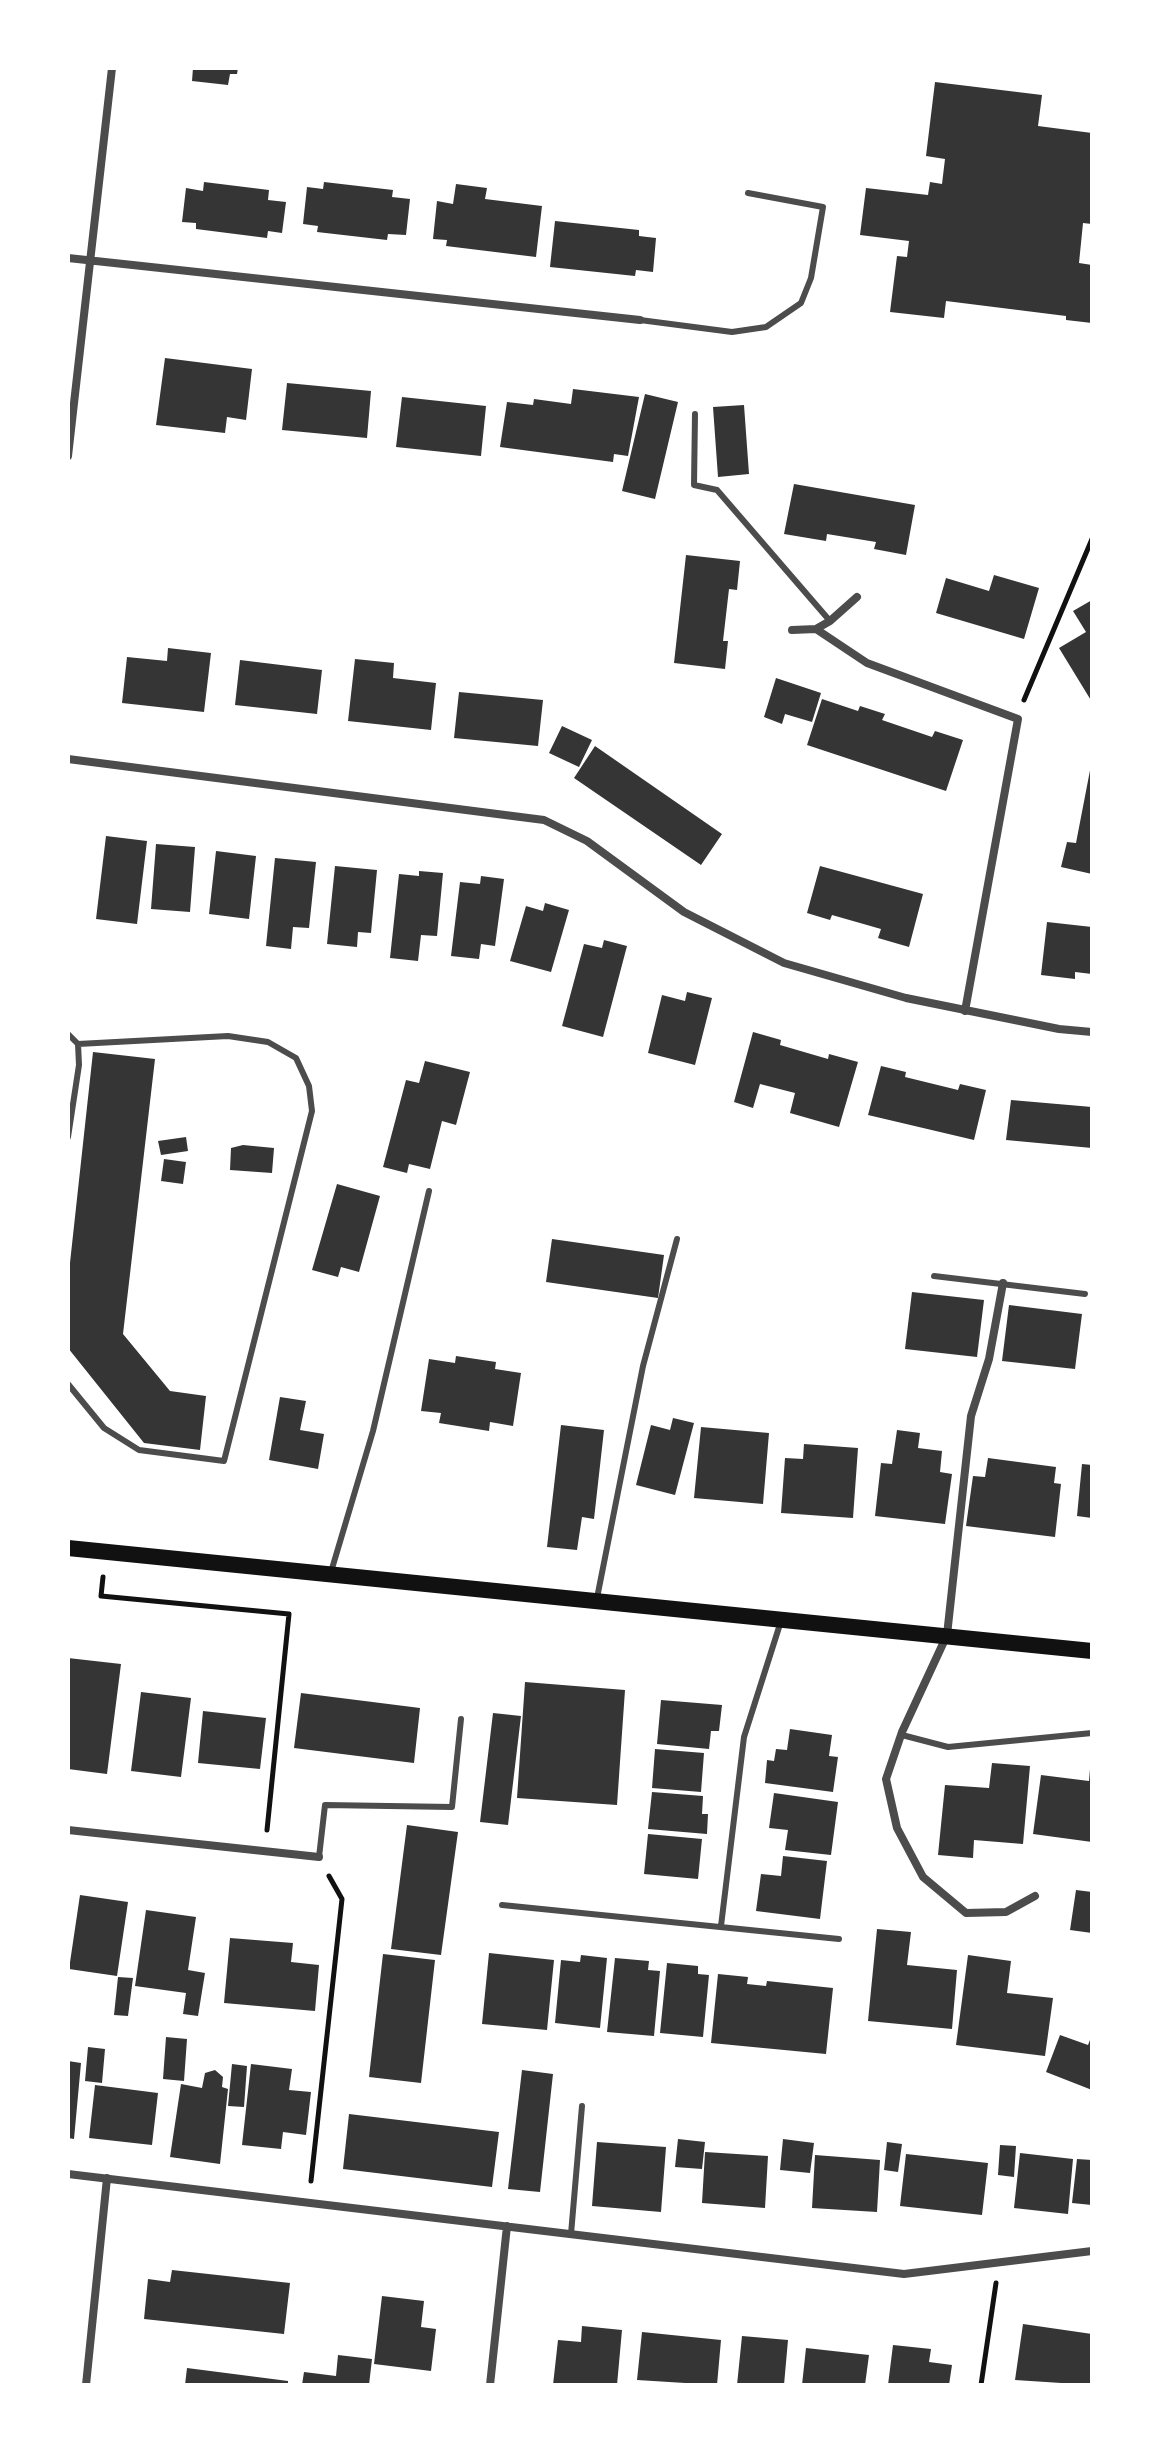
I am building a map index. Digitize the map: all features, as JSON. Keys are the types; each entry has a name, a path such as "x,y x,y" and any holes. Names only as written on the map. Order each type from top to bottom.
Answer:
{"main road":[{"path":"68,1548 1092,1651"}],"street":[{"path":"68,456 112,68"},
{"path":"68,258 640,320"},
{"path":"792,630 816,629 857,597"},
{"path":"816,629 867,663 1018,719 965,1011"},
{"path":"68,759 544,820 587,841 684,912 784,963 965,1011 1092,1032"},
{"path":"1003,1283 989,1359 971,1416 947,1635 902,1735 886,1779 897,1828 923,1877 966,1913 1006,1912 1035,1896"},
{"path":"68,1830 319,1857"},
{"path":"68,2174 904,2274 1092,2251"},
{"path":"86,2385 107,2178"},
{"path":"490,2385 507,2226"}],"lane":[{"path":"640,320 732,332 766,327 801,303 811,278 823,207 748,193"},
{"path":"695,414 694,485 717,490 830,621"},
{"path":"68,1034 78,1044 79,1065 68,1137"},
{"path":"68,1384 104,1428 139,1450 224,1461 312,1111 309,1086 296,1058 268,1042 228,1036 78,1044"},
{"path":"330,1575 373,1431 429,1191"},
{"path":"596,1602 643,1366 677,1239"},
{"path":"934,1276 1085,1294"},
{"path":"721,1926 744,1737 782,1618"},
{"path":"319,1857 325,1805 452,1807 461,1719"},
{"path":"902,1735 948,1747 1092,1733"},
{"path":"502,1905 839,1939"},
{"path":"571,2234 582,2106"}],"path":[{"path":"1018,719 1031,677 1092,539"},
{"path":"106,1552 101,1596 289,1614 264,1851"},
{"path":"309,2202 342,1899 319,1857"},
{"path":"981,2385 998,2264"}],"building":[{"path":"193,68 238,68 237,74 230,74 228,85 192,81"},
{"path":"935,82 1042,95 1038,126 1092,133 1092,224 1083,223 1079,263 1092,265 1092,323 1066,320 1066,316 946,301 944,318 890,312 897,256 907,257 909,241 860,235 866,188 928,195 930,182 942,184 945,159 926,156"},
{"path":"204,182 269,190 268,200 286,202 282,233 268,231 267,238 196,229 196,223 182,222 186,188 203,191"},
{"path":"324,182 393,190 392,197 410,199 406,235 388,234 387,240 317,232 318,226 303,224 307,187 323,189"},
{"path":"456,184 487,188 485,199 542,206 536,257 446,246 447,240 433,239 437,201 453,204"},
{"path":"555,221 639,230 639,236 656,238 653,272 636,270 635,276 550,267"},
{"path":"165,358 252,369 246,420 227,417 225,433 156,425"},
{"path":"287,383 371,391 367,438 282,430"},
{"path":"573,389 639,397 628,456 614,454 613,462 500,447 507,402 533,405 534,399 571,404"},
{"path":"645,394 678,402 655,499 622,491"},
{"path":"402,397 486,406 481,456 396,447"},
{"path":"744,405 749,474 718,477 713,407"},
{"path":"794,484 915,505 906,555 874,549 876,542 827,534 826,541 784,534"},
{"path":"686,555 740,561 737,590 729,589 723,641 728,641 725,669 674,663"},
{"path":"994,575 1039,588 1024,639 936,613 946,578 989,591"},
{"path":"1092,600 1092,702 1059,648 1086,632 1073,611"},
{"path":"168,648 211,653 204,712 122,703 127,657 167,661"},
{"path":"355,659 394,663 393,678 436,683 431,730 348,721"},
{"path":"240,660 322,670 317,714 235,705"},
{"path":"776,678 821,693 812,722 785,714 782,724 764,717"},
{"path":"459,692 543,700 538,746 454,738"},
{"path":"822,699 858,711 860,706 885,714 882,720 932,737 935,731 963,740 946,791 807,745"},
{"path":"562,726 592,740 579,767 549,753"},
{"path":"595,746 722,834 701,865 574,778"},
{"path":"1092,760 1092,874 1061,867 1067,842 1076,843"},
{"path":"106,836 147,841 137,924 96,919"},
{"path":"156,844 195,847 190,912 151,909"},
{"path":"216,851 256,856 249,919 209,914"},
{"path":"275,858 316,862 309,928 293,927 291,949 266,946"},
{"path":"335,866 377,870 371,933 358,932 357,947 327,944"},
{"path":"820,866 923,894 909,947 878,938 881,929 832,915 830,920 807,913"},
{"path":"419,871 443,873 437,936 421,935 418,961 390,958 399,874 419,876"},
{"path":"481,876 504,879 495,946 481,944 479,959 451,956 460,882 480,884"},
{"path":"545,903 569,910 551,972 510,961 526,906 543,911"},
{"path":"1047,922 1092,927 1092,974 1075,972 1075,979 1041,975"},
{"path":"604,940 627,946 603,1037 562,1026 584,944 602,948"},
{"path":"687,992 712,998 695,1065 648,1053 662,995 685,1001"},
{"path":"753,1032 781,1040 780,1045 828,1059 829,1054 858,1062 839,1127 790,1113 795,1093 760,1084 753,1108 734,1102"},
{"path":"93,1052 155,1059 123,1334 170,1391 206,1396 200,1450 144,1443 68,1348 68,1281"},
{"path":"425,1061 470,1072 456,1125 442,1121 430,1169 409,1164 407,1173 383,1167 406,1080 419,1083"},
{"path":"881,1066 906,1072 905,1077 958,1090 960,1084 986,1090 974,1140 868,1115"},
{"path":"1011,1100 1092,1107 1092,1148 1006,1140"},
{"path":"186,1137 188,1151 161,1155 158,1141"},
{"path":"243,1145 274,1148 272,1173 230,1170 231,1148"},
{"path":"164,1159 186,1162 183,1184 161,1181"},
{"path":"337,1184 380,1196 359,1272 341,1267 338,1277 312,1270"},
{"path":"552,1239 664,1255 658,1298 546,1282"},
{"path":"912,1292 984,1300 977,1357 905,1349"},
{"path":"1009,1305 1082,1314 1075,1369 1002,1361"},
{"path":"456,1356 496,1362 495,1369 521,1373 513,1426 490,1422 489,1431 439,1423 441,1413 421,1411 429,1359 455,1363"},
{"path":"280,1397 306,1401 300,1430 324,1434 318,1469 269,1460"},
{"path":"673,1418 694,1423 675,1495 636,1485 651,1425 670,1430"},
{"path":"561,1425 604,1430 594,1519 582,1517 577,1550 547,1547"},
{"path":"701,1427 769,1433 763,1504 694,1498"},
{"path":"897,1430 920,1433 918,1448 942,1451 940,1472 952,1474 945,1524 875,1516 881,1463 892,1464"},
{"path":"804,1444 858,1448 853,1518 781,1513 785,1458 803,1459"},
{"path":"988,1458 1056,1467 1054,1483 1061,1484 1055,1537 966,1526 973,1476 985,1477"},
{"path":"1082,1464 1092,1465 1092,1518 1077,1516"},
{"path":"68,1658 121,1664 107,1774 68,1769"},
{"path":"525,1682 625,1690 617,1805 517,1798"},
{"path":"141,1692 191,1698 181,1777 131,1771"},
{"path":"301,1693 420,1708 414,1763 294,1748"},
{"path":"661,1700 722,1705 719,1731 711,1731 709,1749 657,1744"},
{"path":"203,1711 266,1718 260,1769 198,1763"},
{"path":"493,1713 521,1716 508,1825 480,1822"},
{"path":"790,1729 832,1735 829,1756 838,1757 833,1792 765,1783 767,1760 774,1761 776,1749 787,1750"},
{"path":"655,1749 704,1753 701,1792 652,1788"},
{"path":"992,1763 1030,1766 1023,1844 974,1840 973,1858 938,1855 945,1785 989,1788"},
{"path":"1090,1769 1092,1842 1033,1834 1041,1775 1089,1781"},
{"path":"652,1792 703,1796 702,1814 708,1814 707,1834 648,1829"},
{"path":"774,1793 838,1802 831,1855 785,1850 788,1830 769,1828"},
{"path":"407,1825 458,1832 441,1955 391,1949"},
{"path":"648,1834 702,1839 698,1879 644,1874"},
{"path":"783,1856 827,1861 820,1919 756,1911 761,1874 781,1876"},
{"path":"1076,1890 1092,1892 1092,1933 1070,1930"},
{"path":"80,1895 128,1902 117,1976 69,1969"},
{"path":"146,1910 196,1917 188,1970 205,1973 198,2016 183,2014 186,1993 135,1986"},
{"path":"877,1929 911,1932 907,1965 957,1970 952,2029 868,2021"},
{"path":"230,1938 293,1943 291,1962 319,1965 315,2011 224,2003"},
{"path":"489,1953 554,1960 547,2030 482,2024"},
{"path":"383,1954 435,1960 421,2083 369,2077"},
{"path":"581,1955 607,1958 600,2028 555,2023 561,1960 580,1962"},
{"path":"968,1955 1011,1961 1007,1993 1053,1998 1045,2056 956,2045"},
{"path":"615,1958 649,1961 648,1970 660,1971 654,2036 607,2032"},
{"path":"667,1963 698,1966 698,1974 709,1975 703,2037 660,2033"},
{"path":"718,1974 748,1977 747,1984 766,1986 767,1981 833,1988 826,2054 711,2043"},
{"path":"118,1977 133,1978 128,2016 114,2015"},
{"path":"1060,2035 1088,2045 1092,2035 1092,2090 1046,2072"},
{"path":"166,2037 187,2039 184,2081 163,2079"},
{"path":"88,2047 105,2049 102,2083 85,2081"},
{"path":"68,2061 81,2063 74,2139 68,2138"},
{"path":"232,2064 247,2066 244,2107 228,2106"},
{"path":"251,2064 292,2069 289,2090 311,2092 306,2135 283,2132 281,2149 242,2145"},
{"path":"215,2070 223,2077 222,2087 228,2089 220,2164 170,2157 181,2084 202,2088 205,2073"},
{"path":"522,2070 553,2074 540,2192 508,2189"},
{"path":"95,2085 158,2093 152,2145 89,2138"},
{"path":"349,2114 499,2132 492,2187 343,2169"},
{"path":"678,2139 705,2142 702,2169 675,2167"},
{"path":"783,2139 814,2143 810,2173 780,2170"},
{"path":"597,2142 666,2147 661,2212 592,2206"},
{"path":"887,2142 902,2144 898,2172 884,2170"},
{"path":"1000,2145 1016,2146 1014,2177 998,2175"},
{"path":"705,2152 768,2156 765,2208 702,2203"},
{"path":"1020,2153 1073,2159 1068,2214 1014,2208"},
{"path":"906,2154 988,2163 982,2215 900,2206"},
{"path":"815,2155 880,2160 877,2212 812,2208"},
{"path":"1077,2159 1092,2160 1092,2205 1072,2203"},
{"path":"172,2270 290,2283 284,2334 144,2319 148,2279 170,2282"},
{"path":"382,2296 424,2301 421,2327 436,2329 431,2371 374,2364"},
{"path":"1023,2324 1092,2334 1092,2385 1015,2380"},
{"path":"582,2326 622,2330 617,2385 553,2385 558,2340 581,2342"},
{"path":"642,2332 721,2340 717,2385 637,2380"},
{"path":"742,2336 788,2340 784,2385 737,2385"},
{"path":"893,2345 931,2349 929,2362 952,2365 949,2385 888,2385"},
{"path":"806,2348 869,2355 865,2385 802,2385"},
{"path":"338,2355 372,2359 369,2385 302,2385 304,2372 336,2376"},
{"path":"187,2368 288,2381 288,2385 185,2385"}]}
